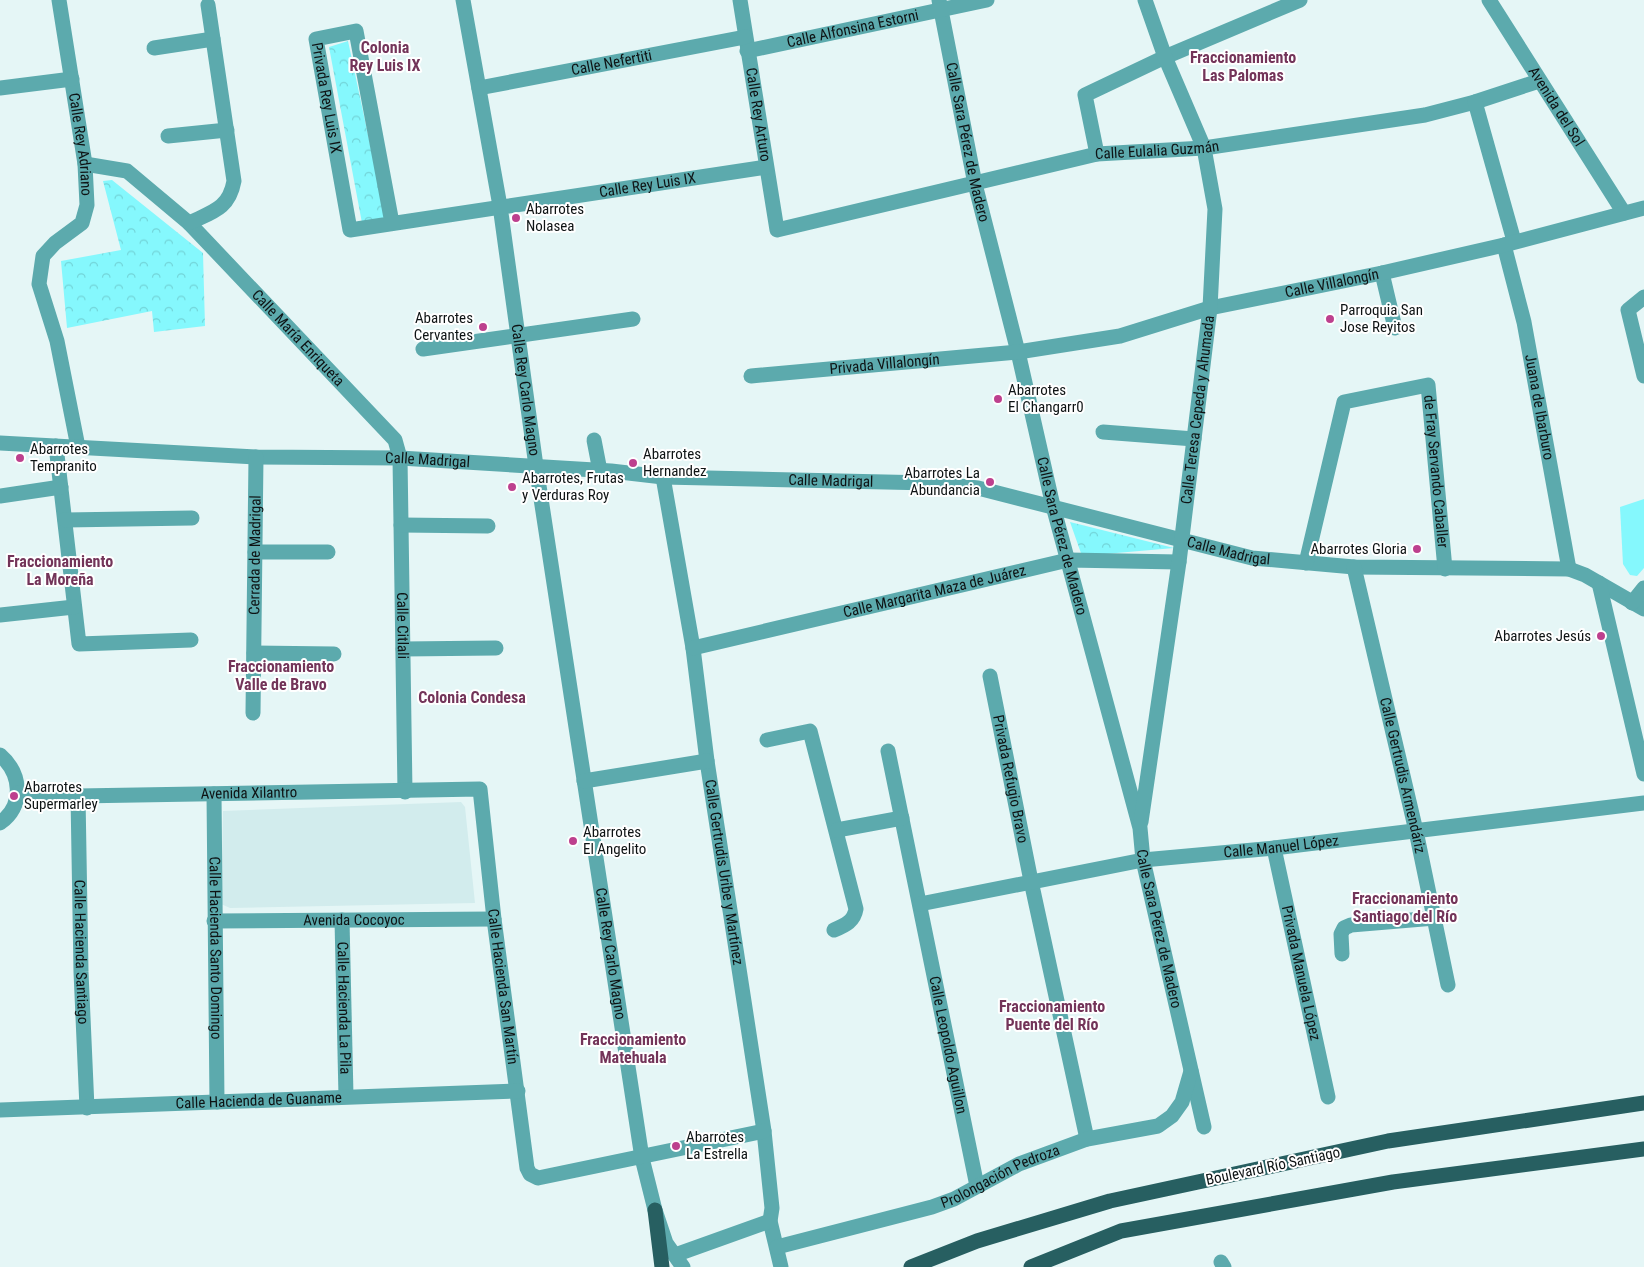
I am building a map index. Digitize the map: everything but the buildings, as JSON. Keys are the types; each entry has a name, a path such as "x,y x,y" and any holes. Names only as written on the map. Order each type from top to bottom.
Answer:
{"main road":[{"name":"Boulevard Río Santiago","path":"911,1267 977,1241 1110,1201 1388,1141 1644,1103"},
{"path":"1031,1267 1121,1231 1393,1182 1644,1149"},
{"path":"655,1210 662,1267"},
{"path":"1046,1267 1068,1252"}],"street":[{"name":"Calle Rey Adriano","path":"59,0 85,164 87,205 82,223 55,243 43,256 39,284 57,341 78,447"},
{"name":"Calle Rey Carlo Magno","path":"463,0 500,206 536,466 642,1158 655,1210 666,1243 679,1261"},
{"name":"Calle Rey Arturo","path":"740,0 777,230"},
{"name":"Calle Alfonsina Estorni","path":"746,44 940,5 987,0"},
{"name":"Calle Teresa Cepeda y Ahumada","path":"1140,828 1182,540 1210,308 1215,209 1204,148 1166,57 1145,0"},
{"path":"1097,154 1085,95 1166,57 1300,0"},
{"name":"Avenida del Sol","path":"1489,0 1624,213"},
{"path":"189,223 222,207 232,194 234,181 208,5"},
{"name":"Calle Sara Pérez de Madero","path":"940,5 975,184 1018,352 1053,506 1140,828 1143,860 1204,1127"},
{"name":"Privada Rey Luis IX","path":"392,223 356,31 316,39 350,230 500,206"},
{"path":"154,48 213,39"},
{"name":"Calle Nefertiti","path":"479,88 746,44"},
{"path":"0,88 72,79"},
{"name":"Calle Eulalia Guzmán","path":"777,230 1097,154 1204,148 1425,116 1539,81"},
{"name":"Juana de Ibarburo","path":"1475,102 1509,243 1569,570"},
{"path":"168,136 227,130"},
{"name":"Calle María Enriqueta","path":"85,164 126,171 189,223 395,440 400,458"},
{"name":"Calle Rey Luis IX","path":"500,206 766,167"},
{"name":"Calle Villalongín","path":"1018,352 1120,336 1210,308 1382,273 1644,208"},
{"path":"1382,273 1395,328"},
{"path":"1644,297 1628,310 1644,376"},
{"path":"423,349 633,319"},
{"name":"Privada Villalongín","path":"751,376 1018,352"},
{"name":"de Fray Servando Caballer","path":"1306,563 1344,402 1428,385 1445,569"},
{"path":"1103,432 1194,439"},
{"path":"594,440 600,471"},
{"name":"Calle Madrigal","path":"0,443 256,456 400,458 536,466 663,477 930,483 978,488 1252,558 1354,567 1569,570 1599,583 1638,606"},
{"path":"56,446 79,644 191,640"},
{"name":"Cerrada de Madrigal","path":"253,713 256,456"},
{"name":"Calle Citlali","path":"400,458 405,792"},
{"name":"Calle Gertrudis Uribe y Martínez","path":"663,477 693,648 707,761 764,1131 772,1208 770,1221 778,1266"},
{"path":"0,496 61,487"},
{"path":"65,520 192,518"},
{"path":"401,525 488,526"},
{"path":"255,552 328,552"},
{"name":"Calle Margarita Maza de Juárez","path":"693,648 1068,560 1179,562"},
{"name":"Calle Gertrudis Armendáriz","path":"1354,567 1416,830 1448,984"},
{"path":"1599,583 1644,774"},
{"path":"1638,606 1644,588"},
{"path":"0,615 74,607"},
{"path":"403,649 496,648"},
{"path":"254,653 334,654"},
{"name":"Privada Refugio Bravo","path":"990,676 1031,881 1087,1139"},
{"path":"767,740 810,731 856,909 854,917 850,921 834,930"},
{"name":"Calle Leopoldo Aguillon","path":"888,751 977,1186"},
{"path":"0,755 14,772 18,794 13,809 0,823"},
{"path":"584,781 707,761"},
{"name":"Avenida Xilantro","path":"18,794 78,796 405,792 480,789"},
{"name":"Calle Hacienda San Martín","path":"480,789 494,919 527,1168 530,1174 538,1178 642,1158"},
{"name":"Calle Hacienda Santo Domingo","path":"214,794 217,1102"},
{"name":"Calle Hacienda Santiago","path":"78,796 81,972 88,1108"},
{"name":"Calle Manuel López","path":"920,904 1143,860 1274,848 1644,803"},
{"path":"837,830 902,818"},
{"name":"Privada Manuela López","path":"1274,848 1328,1097"},
{"path":"1342,954 1341,934 1344,928 1351,925 1435,918"},
{"name":"Avenida Cocoyoc","path":"214,921 494,919"},
{"name":"Calle Hacienda La Pila","path":"342,920 346,1096"},
{"name":"Prolongación Pedroza","path":"776,1248 932,1207 954,1199 1019,1164 1087,1139 1158,1126 1172,1116 1182,1102 1192,1070"},
{"name":"Calle Hacienda de Guaname","path":"0,1110 518,1091"},
{"path":"642,1158 764,1131"},
{"path":"679,1261 770,1221"}],"shaded area":[{"path":"461,802 465,807 475,903 230,908 221,904 223,811"}],"green space":[{"path":"348,41 386,219 362,223 329,47"},
{"path":"112,180 203,253 205,326 154,332 152,311 67,328 61,261 121,250 103,181"},
{"path":"1644,499 1644,568 1637,576 1630,575 1623,564 1620,507"},
{"path":"1070,522 1174,548 1082,556"}],"place":[{"name":"Abarrotes Nolasea","path":"516,218"},
{"name":"Parroquia San Jose Reyitos","path":"1330,319"},
{"name":"Abarrotes Cervantes","path":"483,327"},
{"name":"Abarrotes El Changarr0","path":"998,399"},
{"name":"Abarrotes Tempranito","path":"20,458"},
{"name":"Abarrotes Hernandez","path":"633,463"},
{"name":"Abarrotes La Abundancia","path":"990,482"},
{"name":"Abarrotes, Frutas y Verduras Roy","path":"512,487"},
{"name":"Abarrotes Gloria","path":"1417,549"},
{"name":"Abarrotes Jesús","path":"1601,636"},
{"name":"Abarrotes Supermarley","path":"14,796"},
{"name":"Abarrotes El Angelito","path":"573,841"},
{"name":"Abarrotes La Estrella","path":"676,1146"}],"district":[{"name":"Colonia Rey Luis IX","path":"385,56"},
{"name":"Fraccionamiento Las Palomas","path":"1243,66"},
{"name":"Fraccionamiento La Moreña","path":"60,570"},
{"name":"Fraccionamiento Valle de Bravo","path":"281,675"},
{"name":"Colonia Condesa","path":"472,697"},
{"name":"Fraccionamiento Santiago del Río","path":"1405,907"},
{"name":"Fraccionamiento Puente del Río","path":"1052,1015"},
{"name":"Fraccionamiento Matehuala","path":"633,1048"}]}
